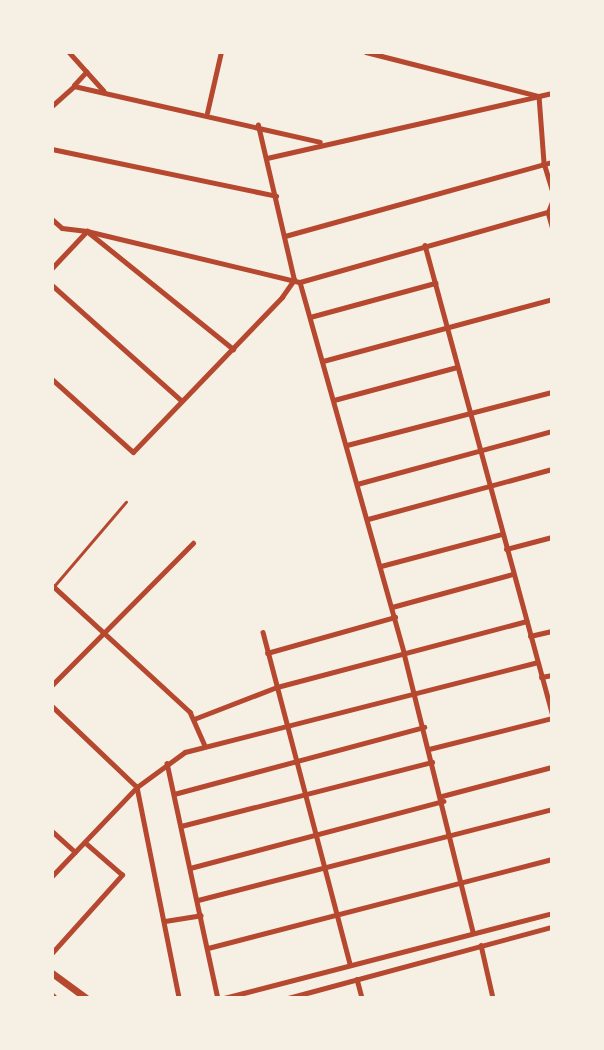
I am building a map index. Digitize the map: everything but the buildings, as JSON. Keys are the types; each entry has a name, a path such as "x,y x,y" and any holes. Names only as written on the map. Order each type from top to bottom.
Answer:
{"main road":[{"path":"52,973 86,998"}],"street":[{"path":"69,52 104,91"},
{"path":"207,113 221,52"},
{"path":"366,52 539,96"},
{"path":"52,106 86,72"},
{"path":"74,86 207,113 321,142"},
{"path":"267,158 321,142 551,93"},
{"path":"539,96 544,163 551,190"},
{"path":"258,125 297,281 310,317 395,617 452,834 473,932"},
{"path":"52,149 276,196"},
{"path":"285,236 551,162"},
{"path":"52,219 62,228 87,231 297,281 550,207 551,226"},
{"path":"52,268 87,231"},
{"path":"87,231 233,349"},
{"path":"425,244 551,716 429,749"},
{"path":"52,379 133,453 297,281"},
{"path":"310,317 435,283"},
{"path":"52,285 182,401"},
{"path":"323,362 551,299"},
{"path":"334,400 457,366"},
{"path":"347,445 551,392"},
{"path":"357,484 551,431"},
{"path":"368,519 551,469"},
{"path":"381,566 502,534"},
{"path":"506,549 551,537"},
{"path":"52,685 193,543"},
{"path":"392,607 513,574"},
{"path":"53,586 194,719 205,746"},
{"path":"267,653 395,617"},
{"path":"194,719 277,687 526,621"},
{"path":"530,636 551,631"},
{"path":"263,632 300,761 350,963"},
{"path":"52,876 137,787 167,763 205,746 290,729 537,662"},
{"path":"541,677 551,675"},
{"path":"52,706 137,787 179,998"},
{"path":"174,794 424,727"},
{"path":"181,826 432,762"},
{"path":"167,763 218,998"},
{"path":"190,868 551,767"},
{"path":"198,900 551,808"},
{"path":"52,831 75,852"},
{"path":"52,953 122,875 85,843"},
{"path":"208,948 551,859"},
{"path":"224,998 350,963 551,913"},
{"path":"165,921 201,915"},
{"path":"288,998 551,927"},
{"path":"481,945 493,998"},
{"path":"357,978 362,998"}],"lane":[{"path":"53,586 126,502"}]}
